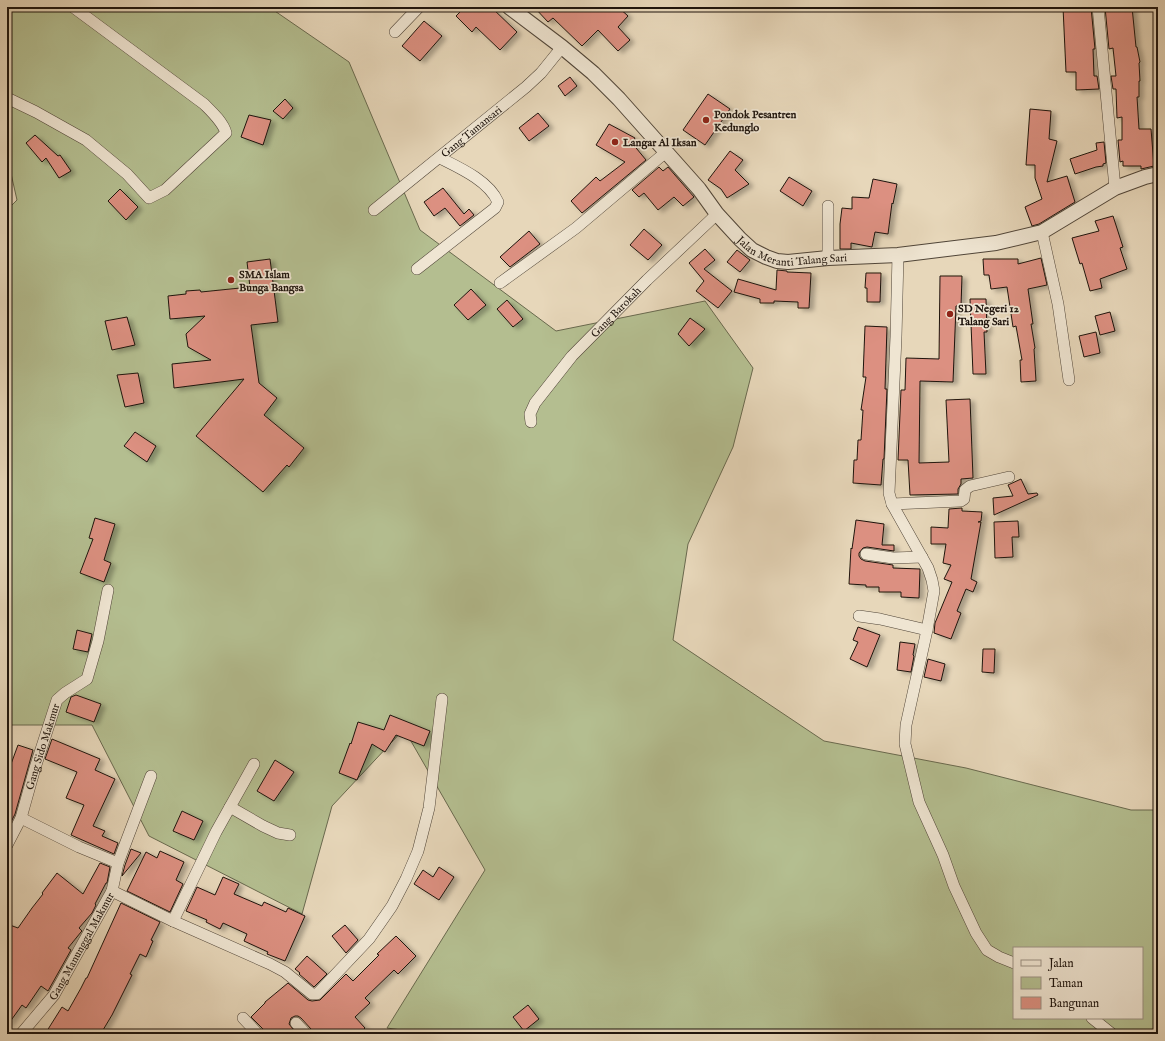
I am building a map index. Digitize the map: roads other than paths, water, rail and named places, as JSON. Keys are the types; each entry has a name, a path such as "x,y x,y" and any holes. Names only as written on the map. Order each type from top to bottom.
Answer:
{"street":[{"path":"7,98 36,112 86,140 127,174 149,198 165,190 226,133 225,129 214,114 204,104 73,7"},
{"path":"395,32 419,7"},
{"name":"Jalan Meranti Talang Sari","path":"509,7 593,72 666,152 740,239 752,250 777,261 788,262 898,254 996,243 1042,232 1115,188 1158,174"},
{"path":"1098,7 1115,188"},
{"name":"Gang Tamansari","path":"374,210 526,87 541,73 562,47"},
{"path":"500,283 576,228 610,201 621,189 666,152"},
{"path":"417,269 495,208 498,202 491,189 469,173 440,158"},
{"path":"828,206 828,258"},
{"name":"Gang Barokah","path":"531,422 530,414 535,403 572,356 647,280 718,214"},
{"path":"1042,232 1058,304 1069,380"},
{"path":"898,254 889,493 892,504 928,568 934,591 906,725 905,744 920,802 943,855 954,886 976,933 987,950 1013,963"},
{"path":"892,504 961,500 964,499 965,490 970,486 1008,477"},
{"path":"866,554 893,558 922,557"},
{"name":"Gang Sido Makmur","path":"7,845 21,818 57,700 65,693 87,680 98,641 108,590"},
{"path":"859,616 880,619 927,630"},
{"name":"Gang Manunggal Makmur","path":"21,1034 54,995 112,891 174,921 270,964 285,972 314,995 319,992 369,939 392,906 418,851 430,808 442,698"},
{"path":"174,921 216,832 254,764"},
{"path":"112,891 118,864 150,776"},
{"path":"230,806 263,826 278,833 290,835"},
{"path":"21,818 79,847 118,864"},
{"path":"243,1018 258,1034"},
{"path":"1093,1019 1112,1034"},
{"path":"296,1023 306,1034"}],"place":[{"name":"Pondok Pesantren Kedunglo","path":"706,120"},
{"name":"Langar Al Iksan","path":"615,142"},
{"name":"SMA Islam Bunga Bangsa","path":"231,280"},
{"name":"SD Negeri 12 Talang Sari","path":"950,314"}]}
